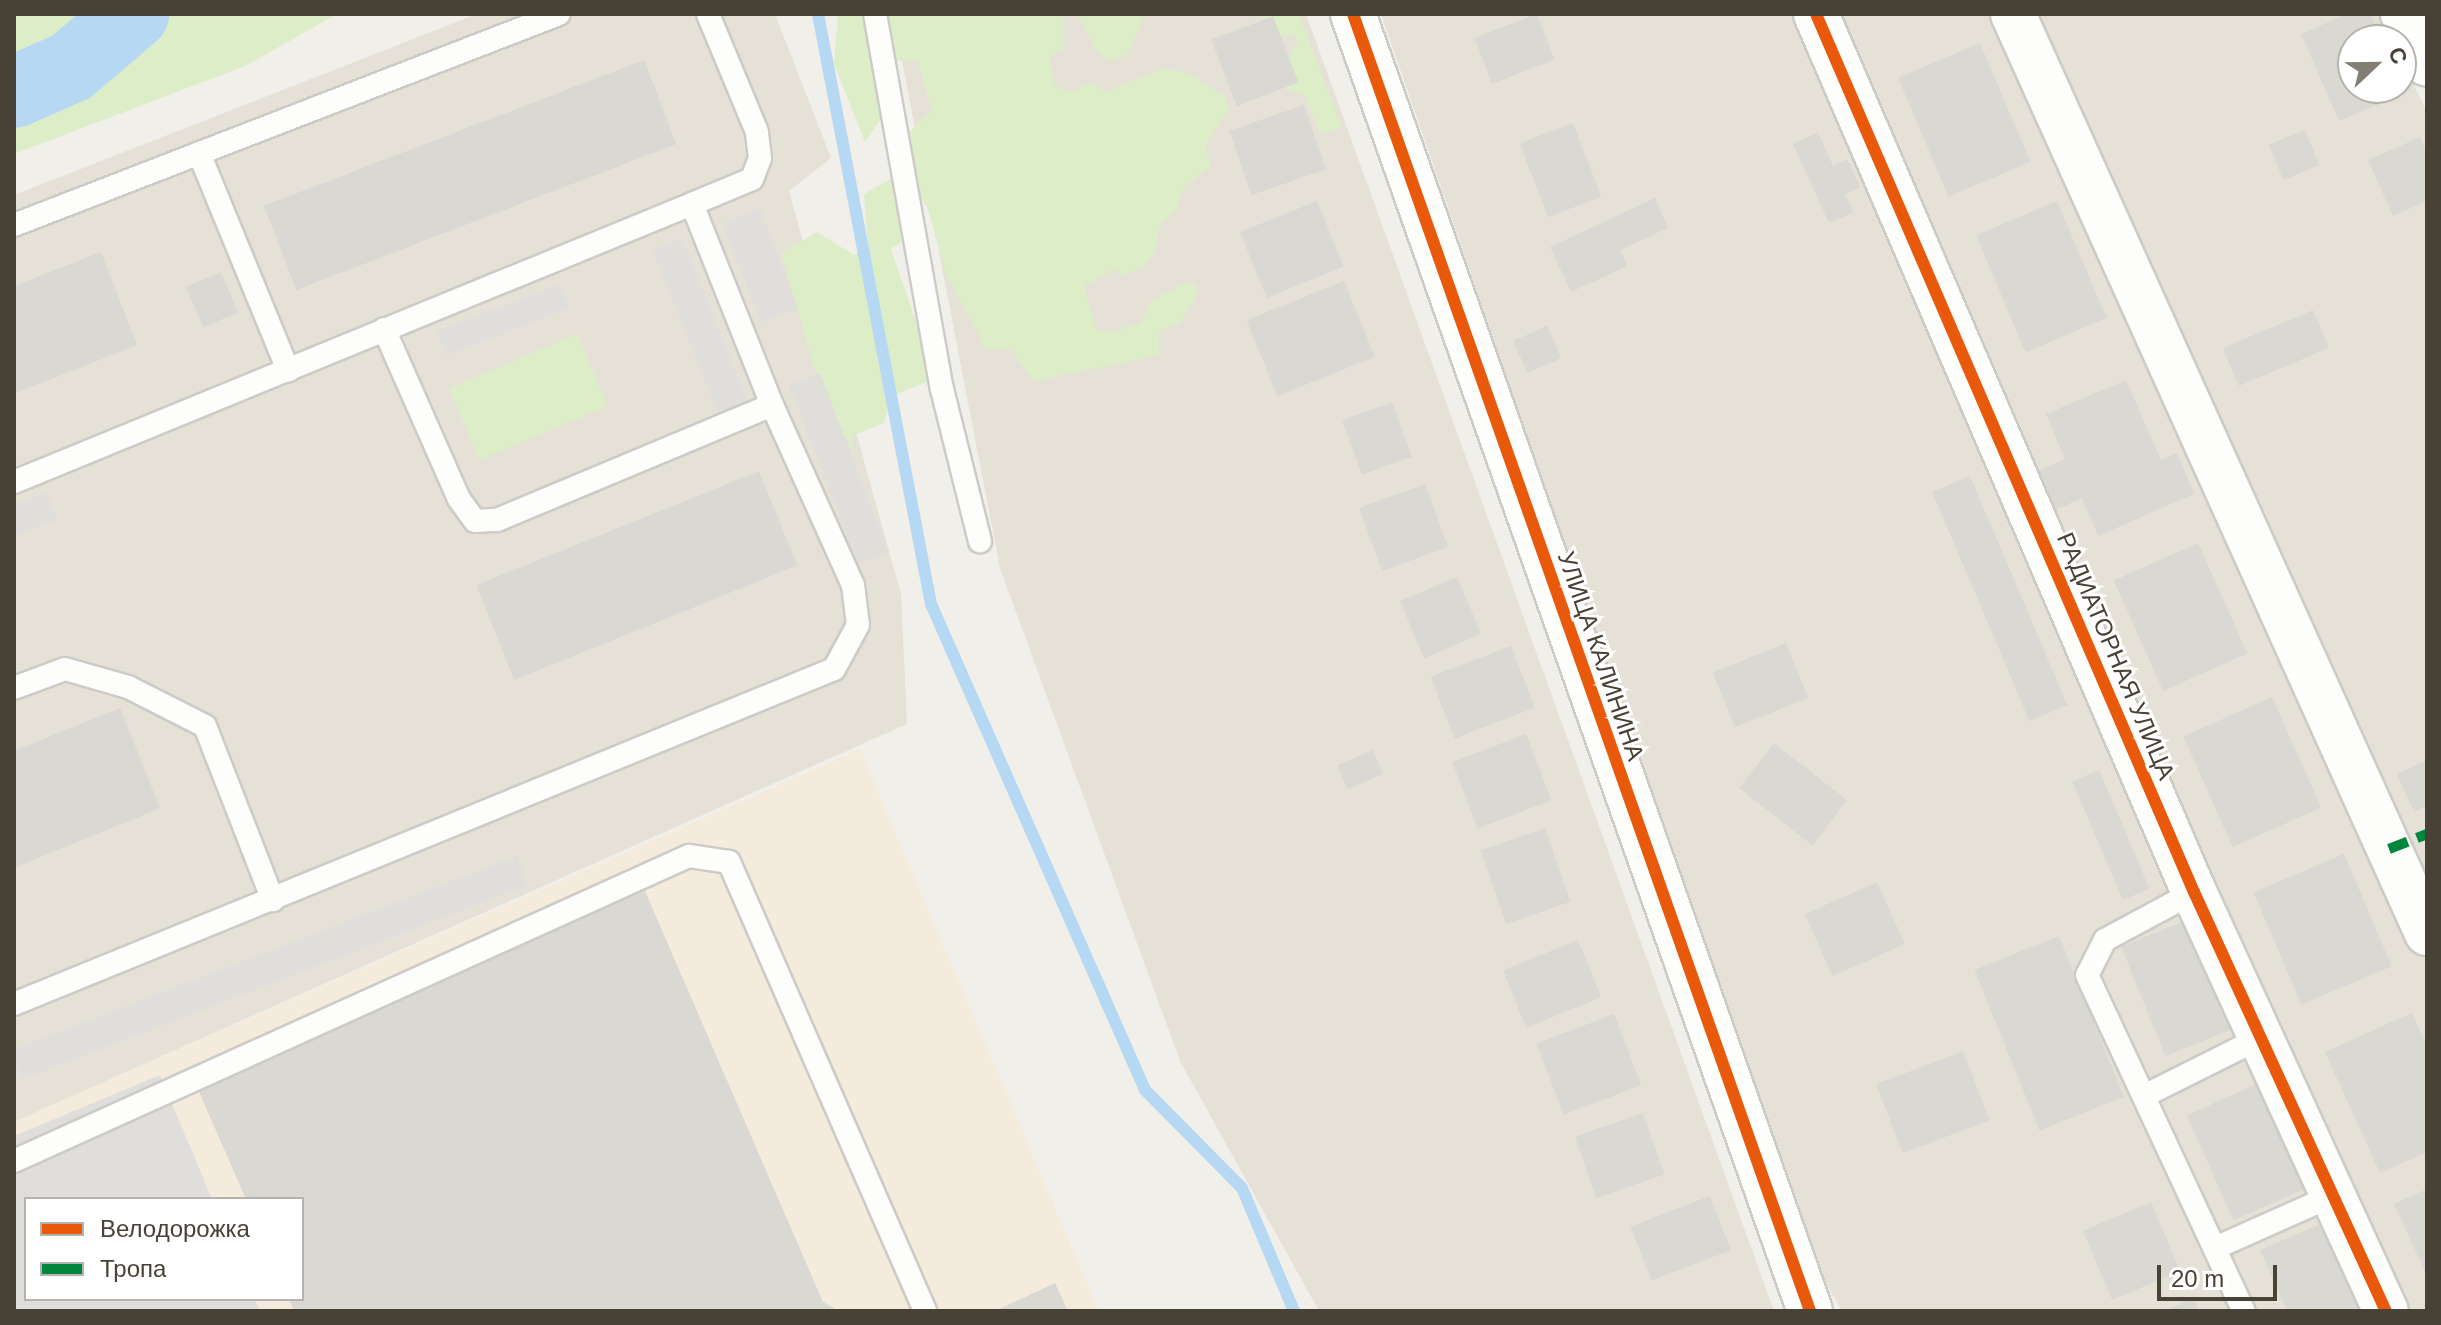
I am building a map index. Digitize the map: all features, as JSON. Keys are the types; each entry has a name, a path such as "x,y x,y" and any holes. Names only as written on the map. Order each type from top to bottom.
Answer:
{"street":[{"name":"УЛИЦА КАЛИНИНА","path":"1353,14 1810,1311"},
{"name":"РАДИАТОРНАЯ УЛИЦА","path":"1816,14 2194,892 2386,1311"},
{"path":"2013,14 2427,933"},
{"path":"2403,14 2427,64"}],"lane":[{"path":"14,225 559,14"},
{"path":"14,482 752,179 760,158 757,132 708,14"},
{"path":"875,14 942,389 980,541"},
{"path":"199,153 288,370"},
{"path":"14,1004 834,669 858,625 853,585 772,405 692,204"},
{"path":"384,329 459,499 475,521 497,520 772,405"},
{"path":"14,688 65,669 128,687 205,726 273,900"},
{"path":"14,1161 689,856 729,862 925,1311"},
{"path":"2194,892 2105,940 2087,975 2244,1311"},
{"path":"2144,1096 2260,1038"},
{"path":"2215,1248 2332,1196"}],"shaded area":[{"path":"477,14 775,14 831,158 789,191 901,594 907,724 14,1122 14,195"},
{"path":"893,14 1306,14 1774,1311 1319,1311 1180,1061 1000,568"},
{"path":"1381,14 1998,14 2427,959 2427,1311 1842,1311 1812,1259"},
{"path":"2038,14 2381,14 2386,24 2337,24 2337,104 2417,104 2417,91 2427,112 2427,889"},
{"path":"760,209 798,308 761,322 723,223"},
{"path":"682,238 748,402 719,414 652,250"},
{"path":"560,284 569,308 446,356 437,331"},
{"path":"820,373 889,552 858,564 789,385"},
{"path":"46,492 57,520 14,537 14,505"},
{"path":"860,749 1099,1311 14,1311 14,1122"},
{"path":"517,856 528,885 22,1079 14,1049"},
{"path":"160,1075 211,1197 24,1197 24,1301 255,1301 260,1311 14,1311 14,1136"}],"green space":[{"path":"14,14 337,14 245,66 14,154"},
{"path":"838,14 1064,14 1063,48 1049,57 1054,84 1067,93 1092,83 1105,92 1162,69 1188,73 1224,96 1229,109 1206,145 1210,166 1182,189 1176,210 1159,227 1155,252 1143,267 1122,275 1115,269 1084,286 1096,328 1108,333 1141,324 1151,301 1184,284 1195,284 1198,295 1179,323 1159,331 1159,355 1035,381 1010,349 986,349 945,271 928,209 917,191 905,240 891,249 927,354 945,375 892,396 884,423 852,436 853,452 820,387 781,253 817,232 854,255 868,246 864,194 891,179 910,148 908,134 932,110 917,60 889,61 878,103 883,116 865,142 834,64"},
{"path":"1077,14 1145,14 1127,55 1111,61 1098,53"},
{"path":"1260,14 1299,14 1342,128 1320,133 1305,97 1288,89 1280,69 1298,43 1294,35 1271,35"},
{"path":"577,334 607,406 480,460 449,388"}],"building":[{"path":"1537,14 1555,60 1492,84 1474,38"},
{"path":"2347,14 2370,14 2375,24 2337,24 2337,104 2379,104 2339,121 2301,34"},
{"path":"1273,16 1298,82 1237,106 1211,40"},
{"path":"1980,43 2030,162 1948,197 1898,78"},
{"path":"644,60 676,144 296,290 264,206"},
{"path":"1304,105 1326,169 1251,195 1229,131"},
{"path":"1573,123 1601,197 1548,217 1520,143"},
{"path":"2305,130 2319,165 2283,180 2269,145"},
{"path":"1818,132 1833,166 1847,159 1860,187 1845,194 1854,212 1829,223 1793,144"},
{"path":"2420,137 2427,153 2427,201 2393,216 2368,160"},
{"path":"1655,198 1668,228 1620,250 1627,266 1571,292 1550,247"},
{"path":"1317,201 1344,267 1267,298 1240,232"},
{"path":"2057,201 2107,318 2026,352 1976,235"},
{"path":"101,252 137,345 14,394 14,286"},
{"path":"221,272 238,313 203,327 186,287"},
{"path":"1344,281 1375,357 1277,396 1247,320"},
{"path":"2313,310 2329,348 2239,386 2223,348"},
{"path":"1547,326 1561,358 1527,373 1513,341"},
{"path":"2126,380 2161,460 2177,453 2194,494 2098,536 2082,498 2046,514 2029,474 2065,459 2046,414"},
{"path":"1392,402 1412,457 1362,475 1342,420"},
{"path":"759,471 797,566 514,680 476,585"},
{"path":"1970,476 2067,705 2030,721 1932,492"},
{"path":"1425,484 1448,547 1382,571 1359,508"},
{"path":"2198,543 2247,654 2163,691 2114,580"},
{"path":"1457,577 1481,634 1424,658 1400,601"},
{"path":"1786,643 1808,698 1735,727 1713,673"},
{"path":"1511,646 1535,708 1454,738 1431,677"},
{"path":"2272,697 2321,808 2233,847 2183,736"},
{"path":"120,708 160,808 14,868 14,751"},
{"path":"1526,734 1551,800 1478,829 1452,762"},
{"path":"1774,743 1847,800 1812,845 1739,788"},
{"path":"1373,750 1383,774 1347,789 1337,765"},
{"path":"2427,760 2427,806 2414,812 2397,774"},
{"path":"2099,770 2149,889 2123,900 2072,781"},
{"path":"1545,828 1570,902 1506,924 1481,850"},
{"path":"2344,854 2392,966 2301,1005 2254,892"},
{"path":"1877,882 1905,944 1832,976 1805,914"},
{"path":"645,891 823,1302 839,1311 294,1311 290,1301 304,1301 304,1197 245,1197 196,1085"},
{"path":"2187,920 2231,1029 2165,1056 2121,947"},
{"path":"2059,936 2124,1096 2039,1130 1975,970"},
{"path":"1578,940 1601,997 1526,1028 1503,970"},
{"path":"2412,1013 2427,1047 2427,1152 2380,1173 2325,1052"},
{"path":"1614,1014 1641,1085 1564,1115 1537,1044"},
{"path":"1963,1051 1990,1120 1903,1153 1876,1084"},
{"path":"2257,1084 2304,1189 2233,1220 2187,1115"},
{"path":"1643,1113 1664,1174 1596,1198 1575,1136"},
{"path":"2427,1189 2427,1276 2394,1204"},
{"path":"1710,1196 1731,1250 1651,1281 1631,1226"},
{"path":"2151,1202 2180,1271 2112,1300 2083,1231"},
{"path":"2323,1223 2361,1311 2287,1311 2260,1250"},
{"path":"1055,1283 1068,1311 995,1311"},
{"path":"2194,1298 2199,1311 2163,1311"}],"waterway":[{"path":"14,92 71,67 133,14"},
{"path":"818,14 931,604 1145,1090 1242,1188 1294,1311"}],"marked path":[{"path":"2389,849 2427,834"}],"cycle path":[{"path":"1353,14 1810,1311"},
{"path":"1816,14 2194,892 2386,1311"}]}
